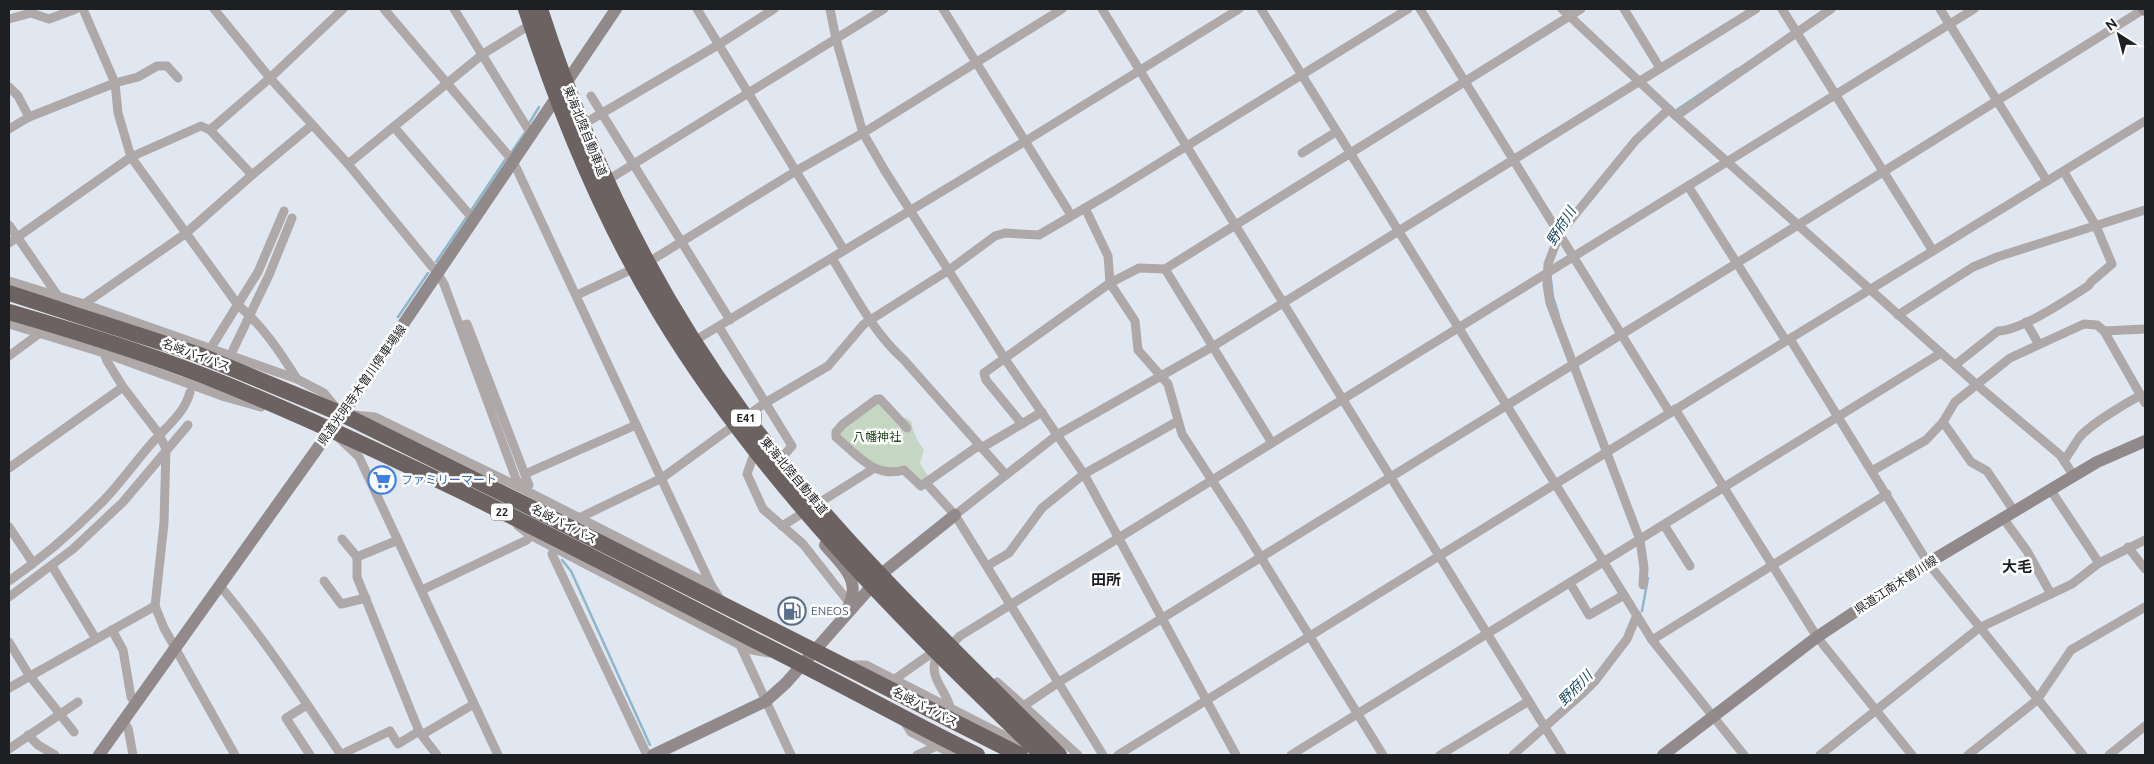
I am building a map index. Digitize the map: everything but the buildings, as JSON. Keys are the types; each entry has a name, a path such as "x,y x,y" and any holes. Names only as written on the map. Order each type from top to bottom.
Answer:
{"highway":[{"name":"東海北陸自動車道","path":"526,9 547,72 595,191 650,296 694,367 766,465 842,555 895,611 1043,755"},
{"name":"東海北陸自動車道","path":"540,9 565,82 607,186 658,284 702,356 776,457 851,544 903,600 1059,755"},
{"name":"名岐バイパス","path":"9,293 198,354 342,414 845,665 916,704 1020,755"},
{"name":"名岐バイパス","path":"9,312 79,332 226,384 374,449 802,664 902,718 977,755"}],"street":[{"path":"9,19 31,13 49,19 76,9"},
{"path":"83,9 115,83 118,113 131,157 238,305 251,316 275,345 297,379"},
{"path":"214,9 270,78 348,164 438,274 444,284 518,484"},
{"path":"210,130 270,78 343,9"},
{"path":"384,9 513,161 711,585 723,604"},
{"path":"454,9 531,134"},
{"path":"520,9 551,104 588,190 629,272 676,352 730,428 847,572 854,590 851,605 843,618"},
{"path":"547,9 569,77 587,122 611,178 652,260 699,338 750,413 823,501 885,571 954,642 1022,706 1078,755"},
{"name":"県道光明寺木曽川停車場線","path":"100,755 174,648 221,587 342,414 616,9"},
{"path":"697,9 844,250"},
{"path":"587,122 718,45 774,9"},
{"path":"830,9 836,39 864,133 910,211 1005,358 1084,474 1236,755"},
{"path":"611,178 884,9"},
{"path":"943,9 1071,215"},
{"path":"577,295 652,260 796,171 864,133 1062,9"},
{"path":"1102,9 1562,755"},
{"path":"699,338 1024,142 1238,9"},
{"path":"1261,9 1349,154 1399,230 1652,640 1744,755"},
{"path":"578,518 662,478 750,413 828,366 864,324 871,322 949,270 995,236 1005,234 1039,235 1302,76 1408,9"},
{"path":"1420,9 1622,334 1724,488 1817,637 1912,755"},
{"path":"1562,9 1673,113 1898,315 2064,460 2074,476"},
{"path":"1022,424 986,380 984,373 1110,283 1139,268 1165,269 1581,9"},
{"path":"1624,9 1660,68"},
{"path":"653,755 766,701 786,683 885,571 1057,435 1212,347 1756,9"},
{"path":"1782,9 1933,251"},
{"path":"1644,585 1642,538 1550,303 1550,255 1561,236 1630,146 1673,113 1795,30 1831,9"},
{"path":"1940,9 2047,181"},
{"path":"895,679 932,658 1010,605 1211,480 1974,9"},
{"path":"998,728 1022,706 1059,682 2145,10"},
{"path":"348,164 483,54 525,28"},
{"path":"9,128 29,117 115,83 138,77 157,66 167,66 178,78"},
{"path":"9,86 18,96 29,117"},
{"path":"591,96 730,320"},
{"path":"1118,755 2145,121"},
{"path":"9,243 131,157 201,126 210,130 252,175"},
{"path":"84,304 185,234 252,175 312,126"},
{"path":"394,127 474,220"},
{"path":"1302,153 1336,132"},
{"path":"1955,365 1998,331 2005,331 2026,322 2088,286 2112,264 2096,226 2064,172"},
{"path":"1688,186 1838,417 1928,563 2083,755"},
{"path":"1085,208 1108,256 1110,283 1135,321 1138,350 1168,384 1182,434 1383,755"},
{"path":"1898,315 1973,267 1997,257 2145,210"},
{"path":"212,346 258,272 284,211"},
{"path":"233,350 270,275 292,218"},
{"path":"9,225 58,296"},
{"path":"832,258 888,346 904,360 979,447 1006,475"},
{"path":"1165,269 1272,443"},
{"path":"9,281 84,304 297,379 324,392 342,414 375,417 518,484 578,518 711,585"},
{"path":"2026,322 2038,344"},
{"path":"9,324 104,353 225,396 310,421"},
{"path":"460,326 467,324 529,485 518,484"},
{"path":"1872,471 1926,440 1943,422 1955,402 2010,358 2084,324 2097,325 2104,331 2143,399 2120,407 2080,437 2073,450 2064,460"},
{"path":"719,327 792,446 784,455"},
{"path":"2104,331 2145,329"},
{"path":"9,356 40,333"},
{"path":"104,353 123,387 159,434 166,448 164,523 156,606 174,648 235,755"},
{"path":"1291,755 1488,635 1941,353"},
{"path":"9,468 123,387"},
{"path":"9,580 61,540 106,498 188,402 190,392"},
{"path":"907,428 877,398 843,424 836,432 836,437 873,469 895,473 904,470 921,486 979,447 1042,412"},
{"path":"987,566 1009,553 1042,508 1084,474 1178,422"},
{"path":"1943,422 1971,462 1988,471 2026,551 2052,594"},
{"path":"9,597 52,566 123,502 166,448 188,425"},
{"path":"525,474 636,425"},
{"path":"330,430 359,457 498,755"},
{"name":"県道江南木曽川線","path":"1663,755 1817,637 1928,563 2097,462 2145,441"},
{"path":"753,458 746,474 763,509 803,544 851,605"},
{"path":"782,526 873,469"},
{"path":"926,482 955,515 1103,755"},
{"path":"2050,490 2099,563"},
{"path":"1652,640 1887,494"},
{"path":"512,517 520,529 530,535 740,645 765,653 779,653"},
{"path":"1664,525 1690,566"},
{"path":"9,527 33,562"},
{"path":"422,590 527,540 530,535"},
{"path":"342,539 357,557 357,577 420,733 437,755"},
{"path":"357,557 398,540"},
{"path":"1820,755 1877,712 1979,628 2072,584 2099,563 2145,540"},
{"path":"2128,547 2145,570"},
{"path":"555,548 552,554 647,755"},
{"path":"52,566 96,639"},
{"path":"324,581 342,604 366,598"},
{"path":"1570,584 1589,615 1624,595"},
{"path":"221,587 242,612 341,755 390,731 398,744 416,733 425,733 474,704"},
{"path":"870,587 901,626 998,728"},
{"path":"9,688 29,675 156,606"},
{"path":"1968,755 2037,700 2071,650 2145,607"},
{"path":"1513,755 1547,729 1595,681 1627,639 1637,616"},
{"path":"112,630 123,650 131,697 135,703"},
{"path":"9,642 29,675 74,732"},
{"path":"740,645 791,755"},
{"path":"932,658 934,673 948,698 950,707"},
{"path":"845,665 866,665 950,707 998,728 1043,755"},
{"path":"1440,755 1529,701"},
{"path":"9,749 78,702"},
{"path":"307,705 286,718 310,755"},
{"path":"902,718 911,732 954,755"},
{"path":"123,721 128,728 133,755"},
{"path":"2109,755 2145,726"},
{"path":"28,736 38,745 56,755"},
{"path":"917,755 937,746"}],"green space":[{"name":"八幡神社","path":"880,399 898,419 906,418 911,421 919,443 924,450 920,463 929,478 921,486 904,470 873,469 836,437 839,425"}],"waterway":[{"name":"野府川","path":"1675,111 1737,69"},
{"path":"528,125 539,107"},
{"path":"511,153 526,131"},
{"path":"470,212 505,160"},
{"path":"436,262 466,218"},
{"path":"398,317 428,273"},
{"name":"野府川","path":"1551,280 1553,297 1559,316"},
{"path":"562,560 571,571 650,745"},
{"name":"野府川","path":"1642,611 1648,578"}],"place":[{"name":"ファミリーマート","path":"382,480"},
{"name":"ENEOS","path":"792,611"}],"district":[{"name":"大毛","path":"2017,567"},
{"name":"田所","path":"1106,580"}]}
